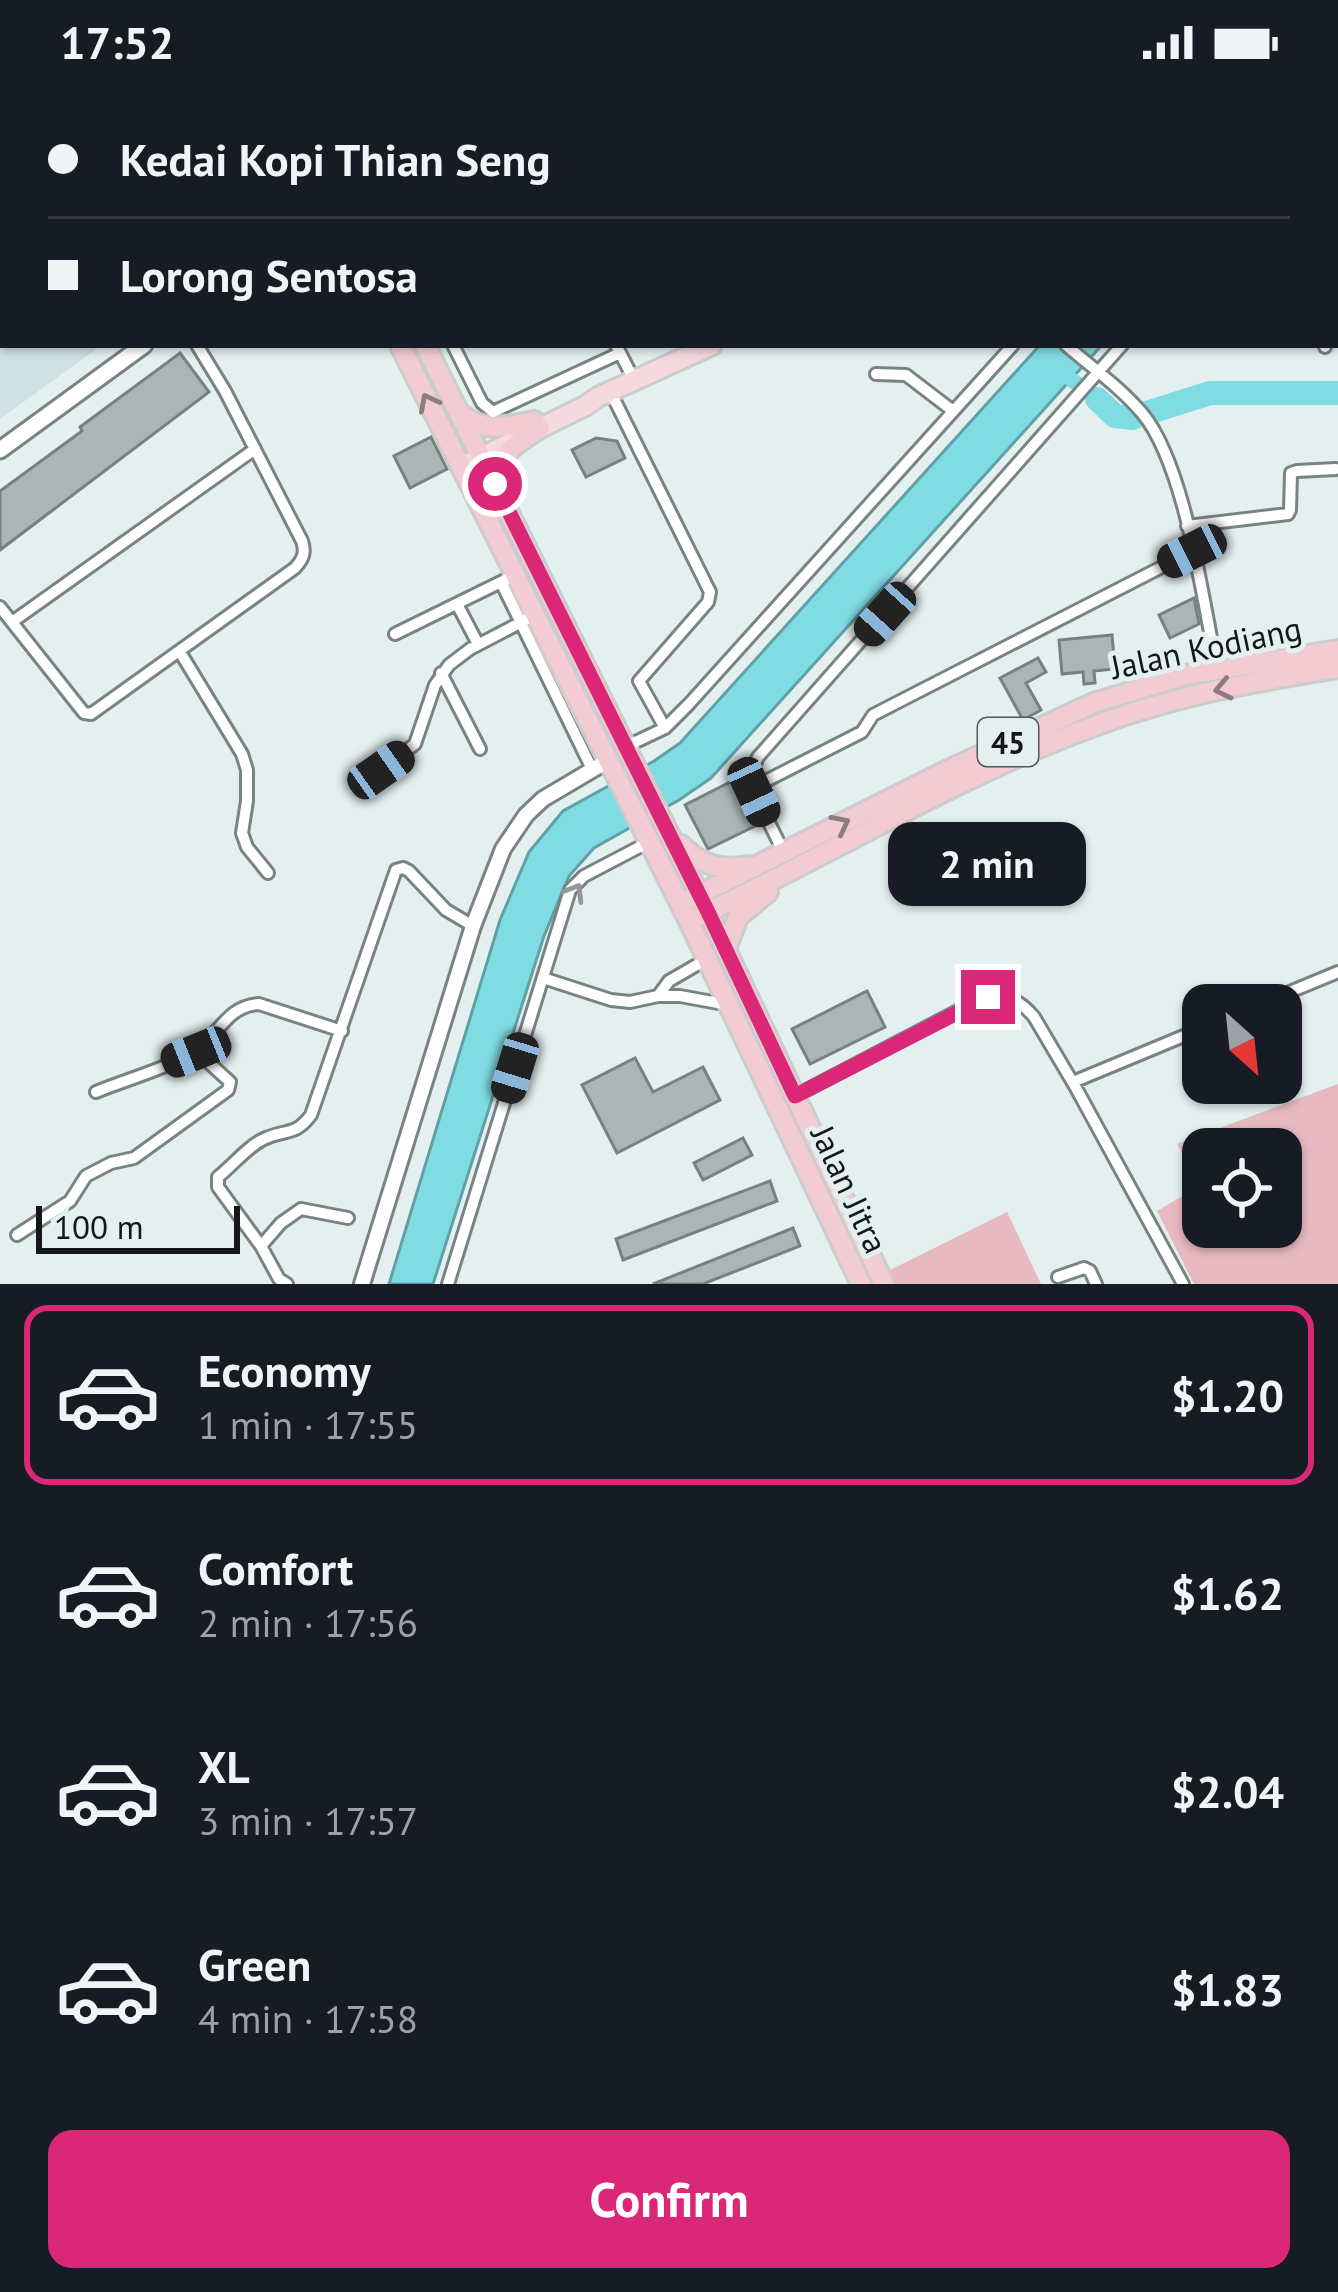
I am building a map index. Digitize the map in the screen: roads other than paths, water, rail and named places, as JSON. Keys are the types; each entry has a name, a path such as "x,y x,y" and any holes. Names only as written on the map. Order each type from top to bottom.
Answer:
{"highway":[{"name":"Jalan Jitra","path":"402,348 459,463 527,618 604,765 694,908"},
{"name":"Jalan Jitra","path":"427,348 662,820 694,908 795,1096 862,1270"},
{"path":"460,413 488,427 537,424"},
{"path":"495,484 498,464 506,452 537,424"},
{"name":"Jalan Kodiang","path":"694,908 777,857 1064,716 1151,685 1217,669 1338,650"},
{"name":"Jalan Kodiang","path":"694,908 801,868 1006,762 1099,724 1194,696 1338,668"},
{"path":"662,820 695,859 711,866 725,869 777,857"},
{"path":"717,954 738,917 801,868"},
{"name":"Jalan Jitra","path":"717,954 729,1005 862,1270 884,1284"}],"main road":[{"path":"0,450 140,348"},
{"path":"459,463 705,348"}],"street":[{"path":"0,607 84,712 92,714 302,560 302,542 198,348"},
{"path":"454,348 482,404 493,412 618,349 634,380"},
{"path":"628,751 665,728 689,704 1010,348"},
{"path":"1069,348 1093,374 1128,398 1156,434 1187,526 1217,669"},
{"path":"777,857 752,788 758,757 1119,348"},
{"path":"876,374 906,374 952,411"},
{"path":"604,394 710,592 709,602 639,681 665,728"},
{"path":"12,622 255,449"},
{"path":"1187,526 1288,514 1292,473 1336,469"},
{"path":"752,788 862,732 873,716 890,706 1192,551"},
{"path":"395,634 508,579"},
{"path":"458,604 478,644"},
{"path":"381,770 416,744 441,673 463,653 527,618"},
{"path":"180,652 242,754 247,770 242,833 268,873"},
{"path":"441,673 479,748"},
{"path":"362,1284 473,926 512,833 544,800 604,765"},
{"path":"448,1284 570,890 645,834"},
{"path":"287,1284 279,1279 218,1187 218,1178 262,1139 291,1133 311,1115 396,870 409,871 446,910 473,926"},
{"path":"658,996 669,981 717,954"},
{"path":"1302,987 1338,972"},
{"path":"543,978 610,1000 680,996 729,1005"},
{"path":"795,1096 973,1003 1008,996 1026,1007 1073,1082 1183,1284"},
{"path":"96,1092 196,1052 230,1015 248,1005 259,1004 342,1031"},
{"path":"1073,1082 1182,1037"},
{"path":"17,1234 70,1201 86,1176 134,1158 228,1090 230,1082 196,1052"},
{"path":"261,1246 280,1223 301,1209 348,1218"},
{"path":"1058,1277 1084,1268 1096,1284"},
{"path":"263,1284 272,1269"}],"water":[{"path":"1037,348 1099,348 711,778 594,848 569,876 544,936 433,1284 389,1284 500,920 529,852 563,811 680,743"}],"waterway":[{"path":"1055,367 1097,399"},
{"path":"1147,413 1210,393 1338,393"},
{"path":"1097,399 1115,416 1133,418"}]}
